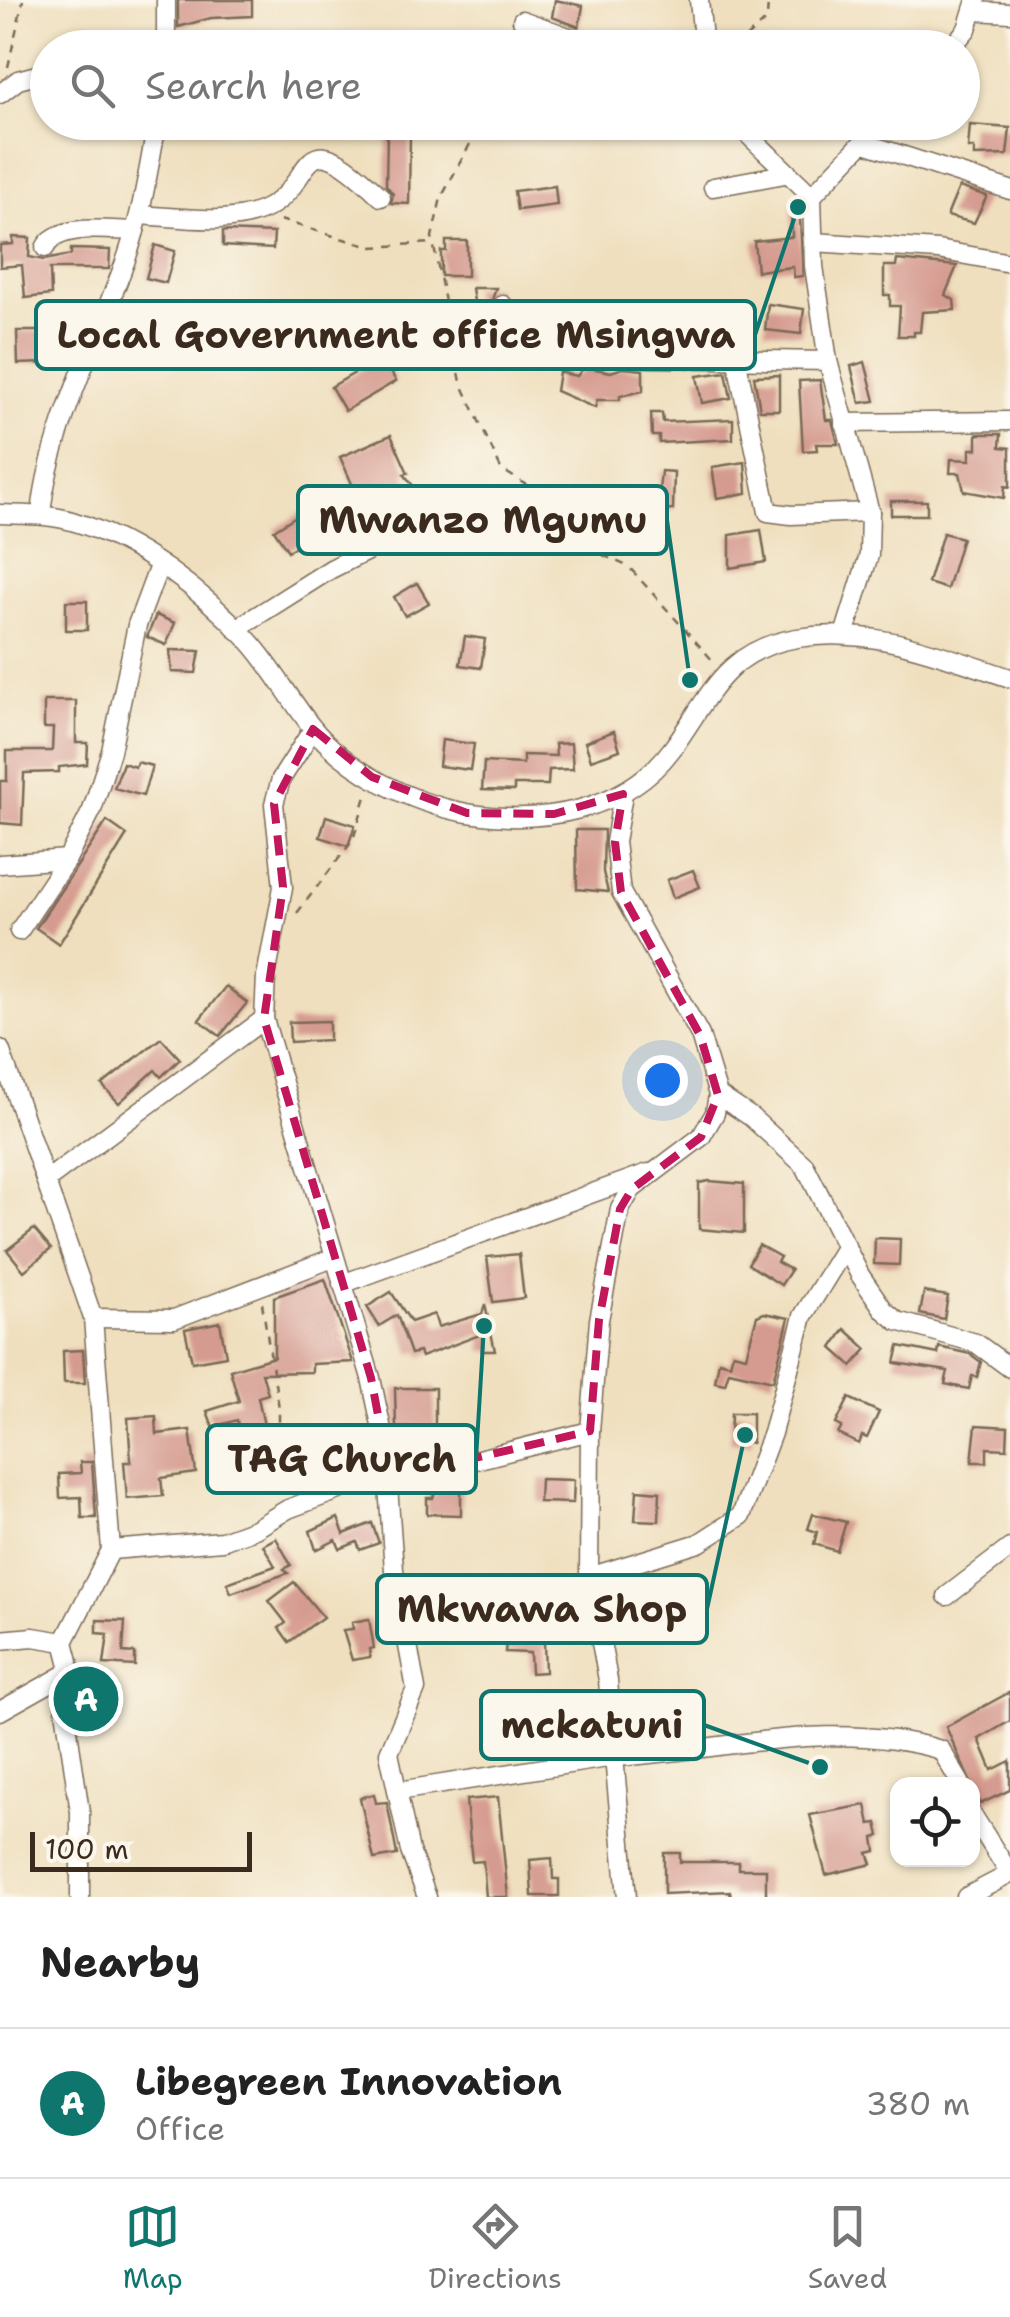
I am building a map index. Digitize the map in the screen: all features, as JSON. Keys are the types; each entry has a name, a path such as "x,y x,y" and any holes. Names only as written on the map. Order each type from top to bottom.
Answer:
{"street":[{"path":"166,0 166,30"},
{"path":"698,0 702,30"},
{"path":"962,30 976,6 1010,13"},
{"path":"522,20 550,30"},
{"path":"1,93 18,80 30,77"},
{"path":"41,515 48,475 80,375 138,223 154,140"},
{"path":"752,140 812,196"},
{"path":"844,635 869,556 870,512 828,361 813,242 812,196 867,140"},
{"path":"864,143 1010,190"},
{"path":"45,248 52,237 64,233 138,223 235,218 260,212 275,204 306,164 322,158 344,164 381,197"},
{"path":"712,187 785,174"},
{"path":"813,242 938,250 1010,263"},
{"path":"503,304 511,329 535,346 611,356 828,361"},
{"path":"736,358 768,512 870,512"},
{"path":"844,424 1010,421"},
{"path":"0,514 41,515 107,534 159,566 214,606 236,628 313,729 372,777 423,802 511,816 588,808 623,794 672,749 723,672 779,643 844,635 906,644 1010,678"},
{"path":"236,628 387,540"},
{"path":"19,931 67,860 92,810 107,766 128,658 159,566"},
{"path":"313,729 281,779 274,804 283,866 276,932 266,977 264,1019 378,1404 390,1478 394,1570 416,1689 390,1744 410,1851 427,1897"},
{"path":"623,794 615,842 621,892 700,1035 718,1095 715,1113 701,1137 632,1189 620,1209 594,1357 589,1576 608,1680 627,1897"},
{"path":"0,864 67,860"},
{"path":"46,1180 264,1019"},
{"path":"0,1049 93,1318 111,1550 64,1642 68,1661 64,1703 80,1812 80,1897"},
{"path":"718,1095 806,1166 872,1294 896,1321 976,1343 1010,1368"},
{"path":"342,1284 653,1171"},
{"path":"589,1576 699,1543 741,1516 772,1433 804,1316 846,1246"},
{"path":"93,1318 174,1319 333,1258"},
{"path":"111,1550 222,1541 256,1529 288,1509 330,1492 590,1432"},
{"path":"946,1596 1010,1548"},
{"path":"0,1640 32,1637 64,1642"},
{"path":"0,1711 64,1675"},
{"path":"398,1791 614,1757 675,1754 792,1736 900,1739 941,1750 957,1777"},
{"path":"966,1897 1010,1874 980,1827"}],"path":[{"path":"1,93 23,0"},
{"path":"755,30 768,19 768,0"},
{"path":"470,144 434,219 432,243 461,382 502,469 553,502 594,551 628,567 723,672"},
{"path":"260,212 371,247 432,243"},
{"path":"276,932 306,905 353,840 372,777"},
{"path":"259,1288 279,1408 280,1467 288,1509"}],"highlighted area":[{"path":"313,729 372,777 467,813 554,814 623,794 615,842 621,892 700,1035 718,1095 701,1137 632,1189 620,1209 599,1320 590,1431 390,1478 371,1378 264,1019 283,887 274,804"}],"building":[{"path":"178,0 252,0 252,16 211,18 178,27"},
{"path":"555,0 583,6 579,27 552,17"},
{"path":"980,126 1010,128 1007,155 974,156 974,148 968,148 969,140 980,140"},
{"path":"387,140 410,140 409,204 391,203 393,194 386,185"},
{"path":"555,186 557,205 517,210 514,191"},
{"path":"959,187 987,196 974,223 947,216"},
{"path":"799,201 803,276 794,277 793,267 757,271 754,241 792,237 791,203"},
{"path":"223,231 274,233 273,249 223,246"},
{"path":"13,237 30,238 29,257 44,260 71,255 71,249 110,250 109,269 50,269 51,295 25,298 22,265 0,267 0,245 13,244"},
{"path":"446,241 467,241 467,276 441,276 441,251 446,251"},
{"path":"155,245 175,251 166,283 146,278"},
{"path":"897,260 957,266 945,295 954,300 955,310 922,312 920,332 914,332 914,336 898,336 900,306 890,306 890,295 884,295 884,266 896,266"},
{"path":"472,288 496,288 491,303 496,322 477,322"},
{"path":"768,304 804,309 801,334 765,330"},
{"path":"17,331 43,331 43,363 18,364"},
{"path":"382,357 396,381 345,411 331,387"},
{"path":"865,362 875,401 860,403 851,366"},
{"path":"584,367 611,372 623,368 643,370 643,391 620,396 620,400 597,400 595,408 556,391 559,372 577,376"},
{"path":"726,372 731,398 702,403 697,376"},
{"path":"779,375 779,410 760,410 754,376"},
{"path":"820,380 826,420 832,420 838,444 816,444 817,450 803,451 799,381"},
{"path":"651,413 662,413 663,422 733,419 733,439 659,443 659,436 652,436"},
{"path":"977,434 1001,434 1000,447 1010,448 1010,487 1005,486 1004,498 964,491 960,473 950,473 951,459 970,460 970,449 977,449"},
{"path":"391,435 408,473 404,474 424,500 392,524 367,490 357,495 340,457"},
{"path":"745,462 747,493 717,498 712,467"},
{"path":"661,471 674,472 673,510 657,511"},
{"path":"891,501 927,501 927,515 891,515"},
{"path":"307,509 321,530 288,551 274,530"},
{"path":"761,530 766,562 730,568 730,535"},
{"path":"943,533 962,538 947,589 928,583"},
{"path":"417,583 429,603 405,616 394,597"},
{"path":"66,601 87,601 87,630 66,630"},
{"path":"156,615 175,623 166,645 147,637"},
{"path":"465,636 485,639 481,668 460,665"},
{"path":"170,650 200,651 196,673 172,672"},
{"path":"44,701 76,701 76,743 88,743 87,764 59,767 59,772 24,773 22,825 0,823 0,781 7,781 7,751 52,751 53,728 44,728"},
{"path":"614,731 620,750 591,760 585,742"},
{"path":"442,740 474,744 470,770 439,766"},
{"path":"571,743 573,769 549,770 548,785 514,785 514,791 482,790 484,762 523,764 523,755 556,756 555,744"},
{"path":"137,762 152,766 143,796 114,788 123,763 135,767"},
{"path":"326,816 355,825 348,846 320,837"},
{"path":"107,821 127,835 59,944 36,928"},
{"path":"576,830 604,830 603,872 608,892 577,889"},
{"path":"693,870 700,887 673,898 667,880"},
{"path":"226,986 247,1003 220,1036 199,1020"},
{"path":"329,1021 329,1040 290,1042 289,1022"},
{"path":"161,1038 180,1059 161,1077 155,1070 119,1103 102,1085"},
{"path":"699,1183 744,1184 744,1233 699,1229"},
{"path":"34,1229 51,1249 24,1271 7,1250"},
{"path":"875,1238 900,1239 899,1265 874,1264"},
{"path":"759,1245 780,1257 777,1262 791,1270 781,1285 748,1264"},
{"path":"519,1254 524,1298 493,1302 487,1257"},
{"path":"325,1279 353,1362 312,1364 312,1372 262,1373 268,1394 258,1397 270,1454 245,1459 237,1420 213,1427 207,1411 239,1401 230,1370 274,1357 274,1297"},
{"path":"391,1292 411,1322 434,1314 438,1327 482,1314 485,1304 495,1351 482,1351 482,1334 421,1357 419,1352 411,1354 397,1315 379,1326 367,1307"},
{"path":"924,1292 948,1296 944,1319 920,1314"},
{"path":"764,1313 789,1318 773,1381 729,1371 725,1384 715,1382 719,1361 730,1364 733,1353 746,1356 757,1316"},
{"path":"220,1322 226,1356 192,1362 185,1329"},
{"path":"845,1329 867,1349 852,1366 832,1348"},
{"path":"899,1346 938,1354 939,1347 970,1354 981,1362 977,1377 972,1376 969,1389 945,1384 948,1371 895,1363"},
{"path":"83,1350 85,1383 64,1383 63,1351"},
{"path":"395,1388 435,1388 435,1428 396,1428"},
{"path":"849,1398 879,1412 867,1438 862,1436 859,1444 838,1434 842,1427 836,1424"},
{"path":"731,1413 752,1413 752,1443 730,1442"},
{"path":"156,1416 157,1434 190,1430 196,1473 161,1478 163,1496 127,1499 124,1462 131,1462 128,1418"},
{"path":"976,1425 1008,1427 1007,1449 987,1448 987,1462 972,1462"},
{"path":"80,1462 92,1462 96,1518 82,1518 81,1497 60,1498 59,1474 81,1473"},
{"path":"540,1479 574,1480 573,1503 539,1502"},
{"path":"438,1484 461,1484 461,1515 427,1514 427,1498 433,1498"},
{"path":"637,1490 660,1492 659,1521 635,1520"},
{"path":"813,1514 846,1522 837,1551 814,1544 817,1532 808,1529"},
{"path":"338,1518 344,1534 372,1523 379,1543 360,1550 357,1542 340,1549 336,1540 316,1550 310,1531"},
{"path":"276,1538 291,1565 284,1569 288,1573 231,1593 227,1583 275,1566 263,1545"},
{"path":"294,1582 323,1617 289,1642 279,1628 286,1623 269,1601"},
{"path":"369,1619 374,1648 369,1649 370,1657 352,1660 343,1630 353,1629 352,1622"},
{"path":"97,1620 125,1621 123,1652 135,1653 135,1666 104,1664 108,1634 97,1633"},
{"path":"544,1642 545,1672 531,1673 530,1653 505,1652 506,1643"},
{"path":"1010,1692 1010,1721 979,1739 992,1770 1010,1761 1010,1790 980,1804 980,1777 968,1777 946,1727"},
{"path":"374,1794 376,1803 387,1802 397,1855 374,1859 360,1798"},
{"path":"498,1797 508,1897 486,1897 483,1861 472,1862 466,1800"},
{"path":"866,1805 870,1824 877,1823 880,1836 874,1838 876,1851 868,1853 872,1864 826,1875 810,1815"},
{"path":"664,1853 680,1853 680,1862 739,1862 739,1869 766,1869 766,1897 731,1897 730,1891 664,1894"},
{"path":"552,1858 553,1879 559,1879 559,1896 532,1896 530,1860"}],"place":[{"name":"Local Government office Msingwa","path":"798,207"},
{"name":"Mwanzo Mgumu","path":"690,680"},
{"name":"TAG Church","path":"484,1326"},
{"name":"Mkwawa Shop","path":"745,1435"},
{"name":"Libegreen Innovation","path":"86,1699"},
{"name":"mckatuni","path":"820,1767"}]}
